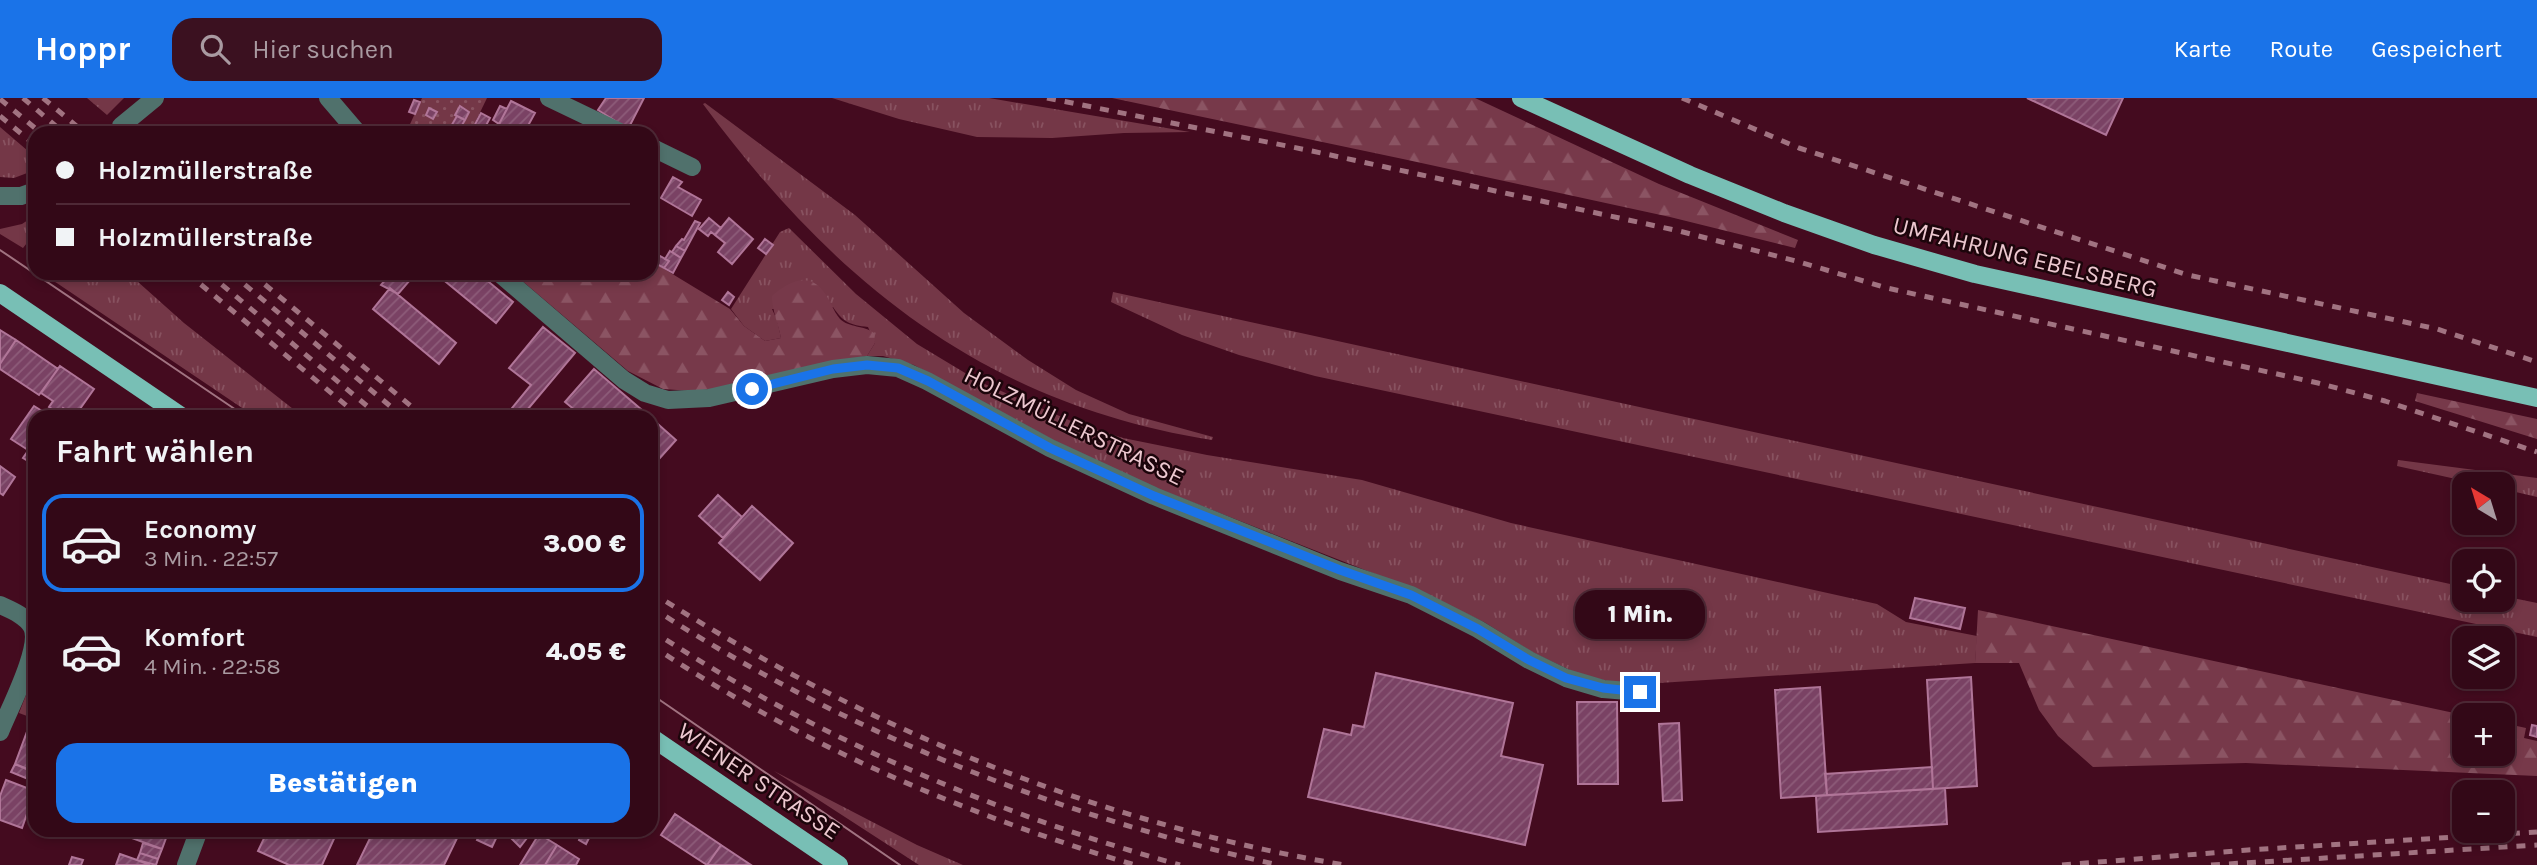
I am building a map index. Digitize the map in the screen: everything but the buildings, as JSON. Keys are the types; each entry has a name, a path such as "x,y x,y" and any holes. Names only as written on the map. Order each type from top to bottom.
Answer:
{"main road":[{"name":"UMFAHRUNG EBELSBERG","path":"1521,98 1690,175 1874,245 1975,274 2537,398"},
{"path":"0,293 172,410"},
{"name":"WIENER STRASSE","path":"658,742 839,865"}],"street":[{"path":"121,126 155,98"},
{"path":"328,98 352,126"},
{"path":"549,98 607,126"},
{"path":"658,150 692,167"},
{"path":"0,196 28,194"},
{"name":"HOLZMÜLLERSTRASSE","path":"507,280 624,380 645,393 668,400 709,398 833,369 867,365 898,368 928,381 1050,448 1154,496 1340,570 1411,595 1566,678 1603,688 1640,692"},
{"path":"0,605 28,622"},
{"path":"0,732 28,661"},
{"path":"186,865 196,837"}],"green space":[{"path":"87,98 124,98 107,115"},
{"path":"422,98 487,98 473,126 409,126"},
{"path":"832,98 989,98 1190,132 1052,138 977,137 899,119"},
{"path":"1112,98 1475,98 1659,184 1798,240 1795,248 1670,217"},
{"path":"703,104 855,215 964,313 1028,360 1076,390 1129,414 1213,437 1212,440 1131,423 1056,398 987,365 923,326 863,280 807,227 754,169"},
{"path":"0,127 28,151 28,173 14,178 0,177"},
{"path":"28,220 28,242 23,248 0,234 0,229"},
{"path":"789,228 856,294 917,344 980,382 1076,423 1123,438 1207,455 1362,480 1511,523 1877,604 1906,622 1977,636 1975,663 1659,683 1611,682 1576,673 1532,652 1484,622 1416,590 1156,488 1053,440 914,365 883,356 867,356 875,343 868,327 848,322 833,307 772,309 781,338 765,341 744,326 731,309 780,232"},
{"path":"658,265 730,309 744,326 765,341 781,338 772,296 791,283 804,280 817,285 823,291 840,319 874,333 875,343 867,356 725,388 691,391 663,389 628,371 521,280 658,280"},
{"path":"52,280 136,280 184,323 294,410 245,410"},
{"path":"1113,292 2452,584 2452,612 2515,612 2515,598 2537,603 2537,637 2515,632 2515,626 2485,626 1315,376 1239,355 1182,335 1111,302"},
{"path":"2417,393 2537,419 2537,439 2415,401"},
{"path":"2398,460 2491,472 2452,472 2452,478 2397,466"},
{"path":"2515,475 2537,478 2537,497 2515,492"},
{"path":"1978,610 2452,713 2452,766 2515,766 2515,726 2526,728 2524,738 2537,741 2537,776 2246,763 2093,767 2058,736 2039,710 2019,663 1975,663"},
{"path":"28,690 28,716 19,713"},
{"path":"774,771 917,845 963,865 919,865"}],"tram line":[{"path":"0,250 28,269"},
{"path":"44,280 236,410"},
{"path":"658,699 900,865"}],"railway":[{"path":"23,98 56,126"},
{"path":"43,98 77,126"},
{"path":"1047,98 1312,151 1679,231 1887,288 2318,383 2385,401 2537,452"},
{"path":"1682,98 1799,148 2188,275 2437,329 2537,362"},
{"path":"0,99 33,126"},
{"path":"0,116 28,139"},
{"path":"195,280 352,410"},
{"path":"216,280 372,410"},
{"path":"239,280 395,410"},
{"path":"259,280 416,410"},
{"path":"658,596 731,641 813,685 984,763 1072,796 1162,824 1253,847 1345,865"},
{"path":"658,611 798,693 953,764 1033,795 1114,821 1279,865"},
{"path":"658,634 776,705 906,768 1041,821 1180,865"},
{"path":"658,650 765,714 885,773 1008,823 1135,865"},
{"path":"2062,865 2537,832"},
{"path":"2211,865 2537,845"}],"route":[{"path":"752,389 833,369 867,365 898,368 928,381 1050,448 1154,496 1340,570 1411,595 1566,678 1603,688 1640,692"}]}
